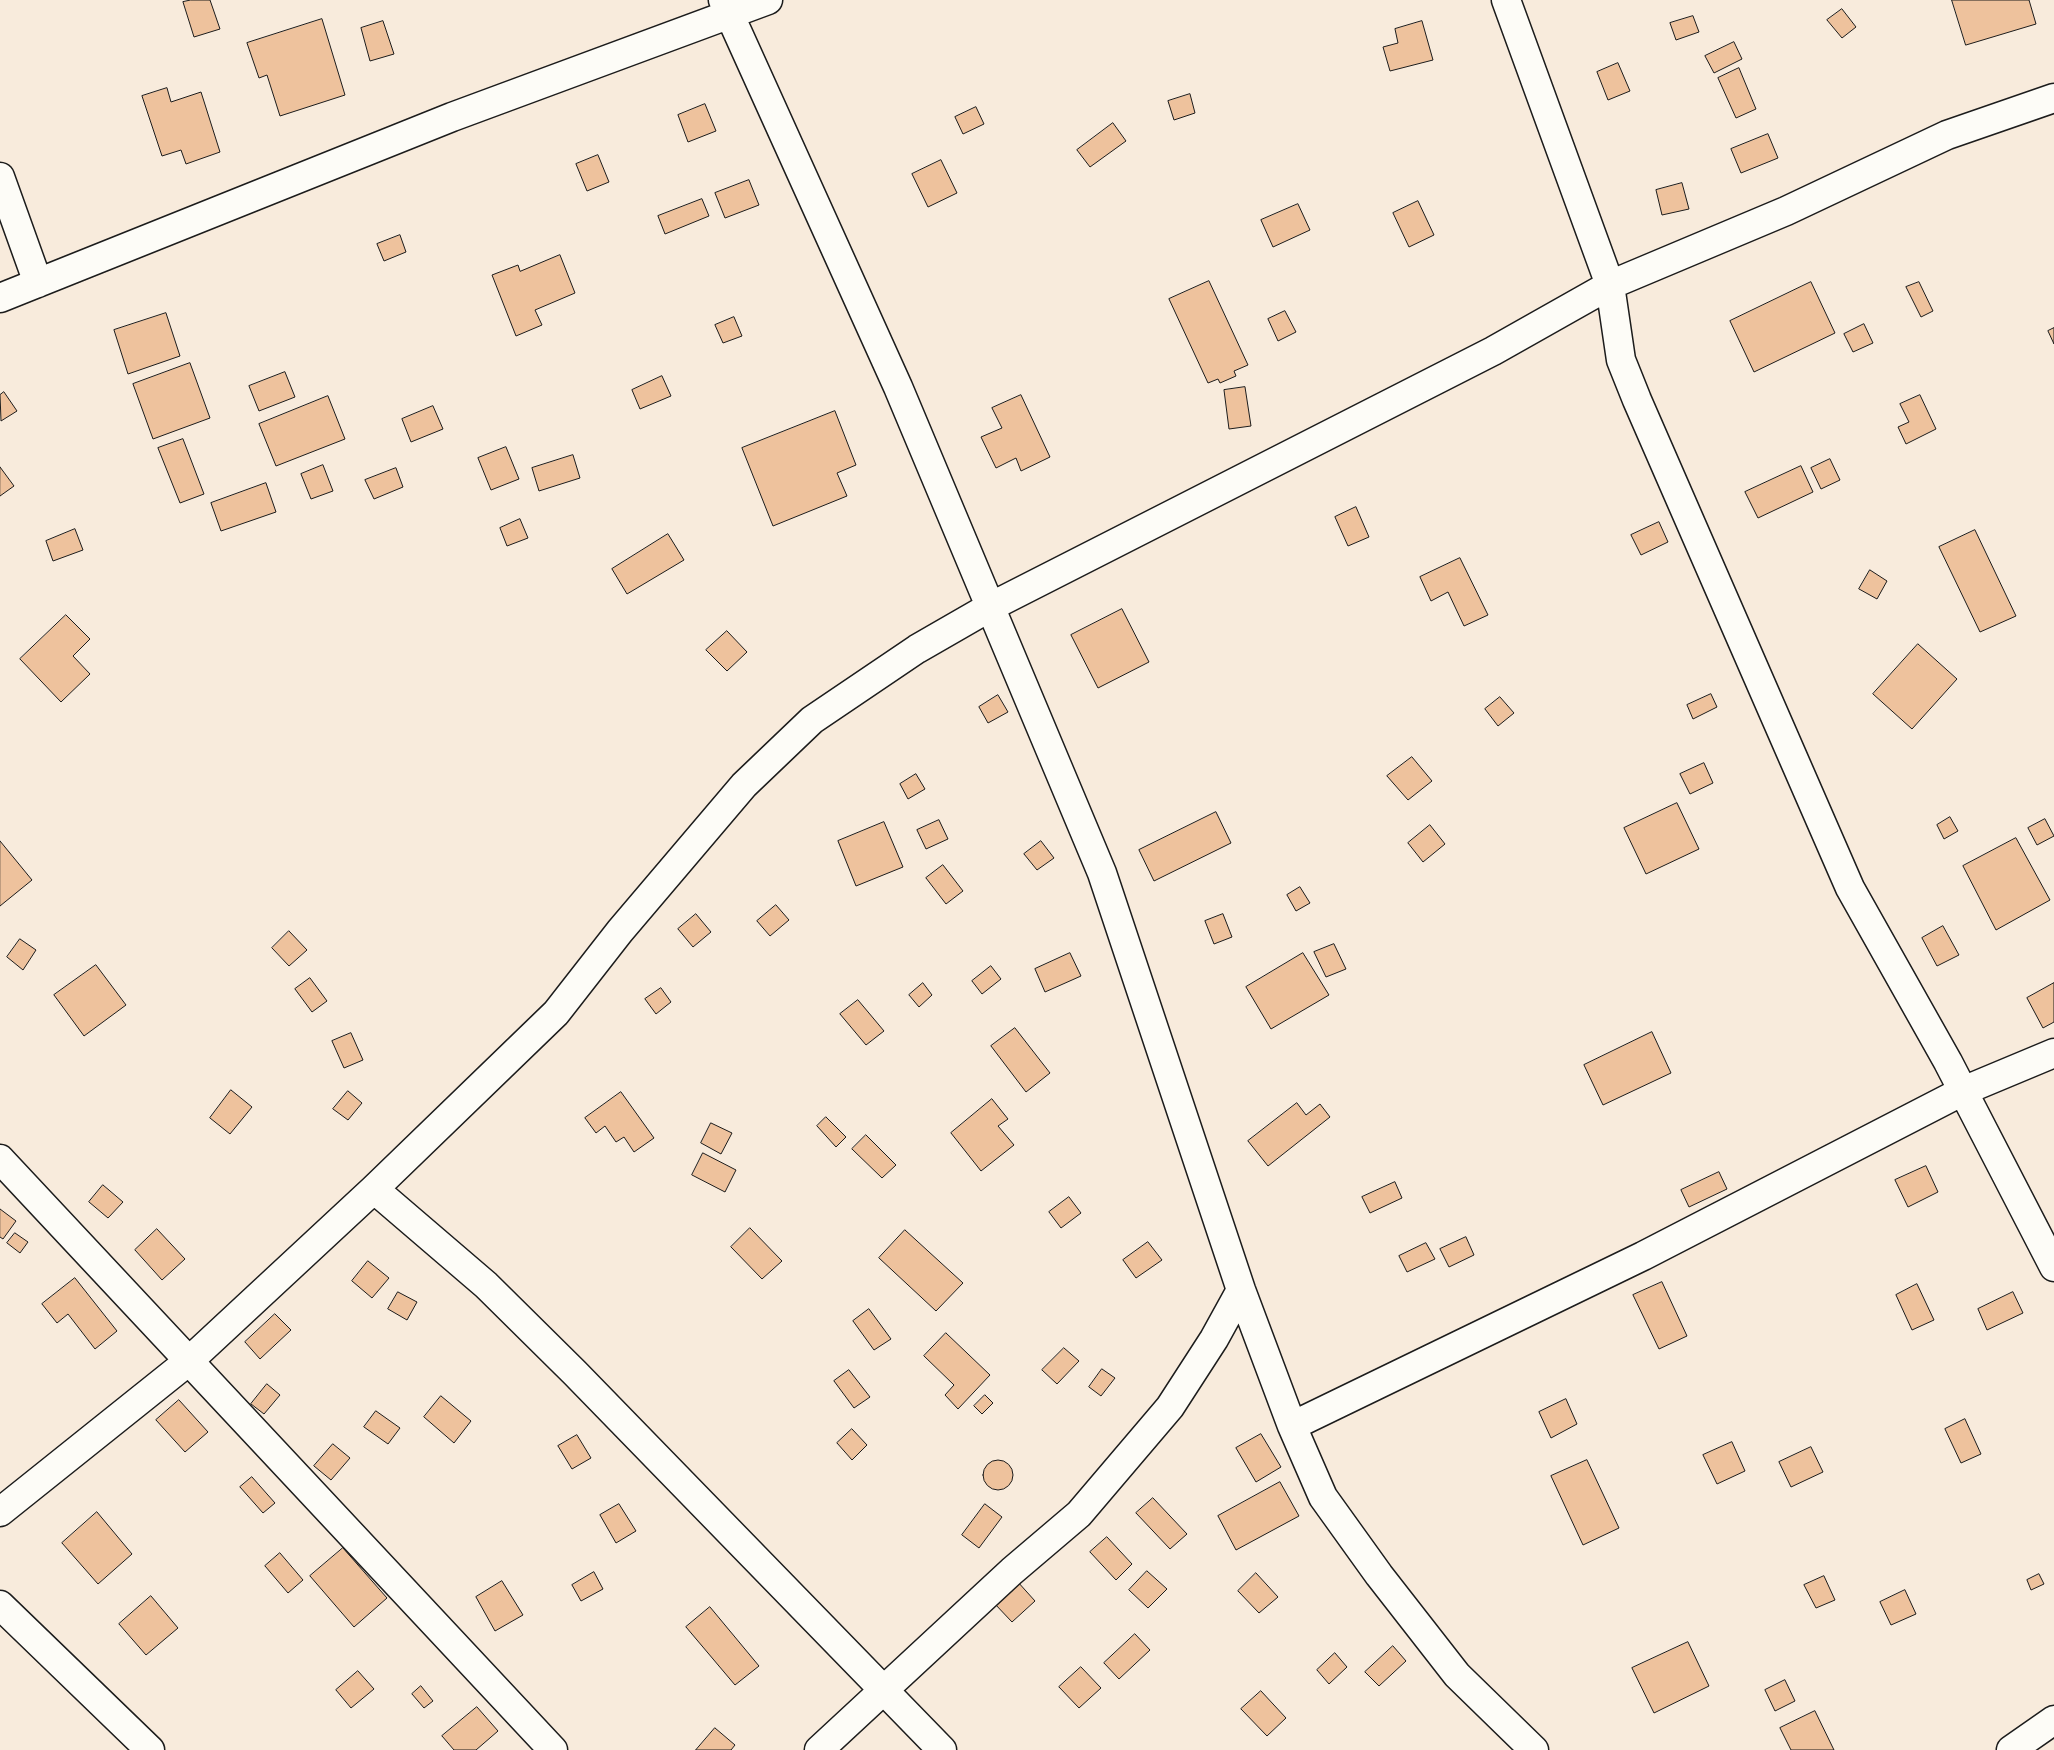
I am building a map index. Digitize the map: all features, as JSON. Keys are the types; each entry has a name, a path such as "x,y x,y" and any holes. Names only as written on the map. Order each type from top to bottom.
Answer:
{"street":[{"path":"0,298 726,8 768,0"},
{"path":"1506,0 1610,286 1621,360 1846,879 1963,1091 2054,1267"},
{"path":"726,8 898,388 1102,873 1240,1290 1292,1426 1323,1496 1379,1575 1457,1675 1534,1750"},
{"path":"0,1512 190,1360 374,1189 556,1014 620,931 744,786 812,720 917,649 990,607 1493,351 1610,286 1786,211 1947,135 2054,98"},
{"path":"0,177 38,283"},
{"path":"1292,1426 1643,1256 1963,1091 2054,1053"},
{"path":"0,1159 554,1750"},
{"path":"374,1189 486,1285 575,1372 942,1750"},
{"path":"819,1750 884,1692 1012,1571 1079,1514 1170,1407 1214,1339 1240,1290"},
{"path":"0,1605 150,1750"},
{"path":"2011,1750 2054,1720"}],"building":[{"path":"210,0 220,29 194,37 183,2"},
{"path":"1952,0 2029,0 2036,24 1966,45"},
{"path":"1842,9 1856,27 1842,38 1827,20"},
{"path":"1693,16 1699,32 1676,40 1670,23"},
{"path":"322,19 345,95 280,116 267,75 259,78 247,43"},
{"path":"383,21 394,54 370,61 361,28"},
{"path":"1422,21 1433,60 1390,71 1383,47 1398,43 1395,29"},
{"path":"1734,42 1742,59 1714,73 1705,56"},
{"path":"1618,63 1630,91 1608,100 1597,72"},
{"path":"1739,68 1756,109 1736,118 1718,78"},
{"path":"167,88 171,102 201,92 220,152 186,164 181,150 162,156 142,96"},
{"path":"1190,94 1195,113 1174,120 1168,101"},
{"path":"705,104 716,131 688,142 678,115"},
{"path":"976,107 984,124 963,134 955,117"},
{"path":"1113,123 1126,141 1090,167 1077,150"},
{"path":"1768,134 1778,158 1741,173 1731,149"},
{"path":"598,155 609,182 587,191 576,164"},
{"path":"941,160 957,193 928,207 912,174"},
{"path":"749,180 759,205 725,218 715,193"},
{"path":"1682,183 1689,209 1662,215 1656,190"},
{"path":"702,199 709,216 665,234 658,216"},
{"path":"1418,201 1434,235 1409,247 1393,213"},
{"path":"1298,204 1310,230 1273,247 1261,220"},
{"path":"400,235 406,252 384,261 377,244"},
{"path":"560,255 575,293 535,310 542,325 516,336 492,275 518,265 520,271"},
{"path":"1209,281 1248,365 1234,371 1236,376 1220,383 1218,379 1208,383 1169,299"},
{"path":"1811,282 1835,333 1754,372 1730,321"},
{"path":"1919,282 1933,311 1921,317 1906,287"},
{"path":"1285,311 1296,332 1278,341 1268,319"},
{"path":"166,313 180,356 128,374 114,330"},
{"path":"734,317 742,336 723,343 715,325"},
{"path":"1864,324 1873,343 1853,352 1844,334"},
{"path":"2054,328 2054,344 2048,331"},
{"path":"190,363 210,418 153,439 133,384"},
{"path":"285,372 295,397 259,411 249,386"},
{"path":"662,376 671,396 640,409 632,390"},
{"path":"1245,387 1251,426 1229,429 1224,390"},
{"path":"4,392 17,411 1,421 0,395"},
{"path":"1021,395 1050,457 1021,471 1016,458 996,468 981,437 1002,428 992,408"},
{"path":"1920,395 1936,429 1906,444 1898,427 1909,422 1900,404"},
{"path":"328,396 345,439 276,466 259,424"},
{"path":"433,406 443,429 411,442 402,419"},
{"path":"835,411 856,465 837,473 847,496 773,526 742,448"},
{"path":"183,439 204,494 180,503 158,448"},
{"path":"506,447 519,479 491,490 478,458"},
{"path":"573,455 580,478 539,491 532,468"},
{"path":"1830,459 1840,480 1821,489 1811,468"},
{"path":"323,465 333,491 311,499 301,474"},
{"path":"1801,466 1813,492 1758,518 1745,492"},
{"path":"0,467 14,486 0,496"},
{"path":"396,468 403,487 374,499 365,480"},
{"path":"266,483 276,512 221,531 211,503"},
{"path":"1356,507 1369,537 1348,546 1335,517"},
{"path":"520,519 528,538 507,546 500,528"},
{"path":"1659,522 1668,542 1641,555 1631,535"},
{"path":"75,529 83,550 53,561 46,541"},
{"path":"1975,530 2016,616 1980,632 1939,547"},
{"path":"668,534 684,560 627,594 612,569"},
{"path":"1460,558 1488,615 1464,626 1448,592 1431,601 1420,577"},
{"path":"1870,570 1887,581 1877,599 1859,589"},
{"path":"1122,609 1149,662 1098,688 1071,635"},
{"path":"66,615 90,639 73,656 90,674 61,702 20,659"},
{"path":"727,631 747,652 727,671 706,650"},
{"path":"1918,644 1957,679 1912,729 1873,694"},
{"path":"1711,694 1717,707 1693,719 1687,705"},
{"path":"998,695 1008,712 988,723 979,707"},
{"path":"1500,697 1514,713 1498,726 1485,709"},
{"path":"1412,757 1432,781 1408,800 1387,776"},
{"path":"1704,763 1713,783 1690,794 1680,774"},
{"path":"916,774 925,789 908,799 900,784"},
{"path":"1677,803 1699,849 1646,874 1624,828"},
{"path":"1216,812 1231,843 1154,881 1139,850"},
{"path":"1950,817 1958,831 1944,839 1937,825"},
{"path":"2045,819 2054,836 2037,845 2028,828"},
{"path":"939,820 948,839 926,849 917,830"},
{"path":"884,822 903,867 856,886 838,841"},
{"path":"1430,825 1445,844 1423,862 1408,843"},
{"path":"2016,838 2050,900 1996,930 1963,866"},
{"path":"0,841 32,880 0,906"},
{"path":"1041,841 1054,858 1037,870 1024,854"},
{"path":"943,865 963,891 946,904 926,878"},
{"path":"1300,887 1310,903 1296,911 1287,895"},
{"path":"776,905 789,920 770,936 757,921"},
{"path":"696,914 711,932 693,947 678,929"},
{"path":"1223,914 1232,937 1214,944 1205,921"},
{"path":"1943,926 1959,955 1937,966 1922,938"},
{"path":"289,931 307,950 289,966 272,948"},
{"path":"20,939 36,950 23,970 7,957"},
{"path":"1334,944 1346,969 1326,977 1314,952"},
{"path":"1070,953 1081,976 1045,992 1035,969"},
{"path":"1303,953 1329,995 1271,1029 1246,987"},
{"path":"96,965 126,1005 84,1036 54,995"},
{"path":"991,966 1001,979 982,994 972,981"},
{"path":"310,978 327,1001 312,1012 295,989"},
{"path":"923,983 932,995 919,1007 909,995"},
{"path":"2054,983 2054,1022 2043,1028 2027,998"},
{"path":"661,988 671,1002 656,1014 645,999"},
{"path":"858,1000 884,1031 866,1045 840,1014"},
{"path":"1015,1028 1050,1073 1026,1092 991,1046"},
{"path":"1652,1032 1671,1073 1603,1105 1584,1065"},
{"path":"351,1033 363,1060 344,1068 332,1041"},
{"path":"231,1090 252,1107 230,1134 210,1118"},
{"path":"348,1091 362,1103 348,1120 333,1109"},
{"path":"621,1092 654,1138 634,1152 624,1137 616,1142 605,1126 596,1133 585,1118"},
{"path":"992,1099 1008,1119 998,1126 1014,1145 981,1171 951,1133"},
{"path":"1297,1103 1306,1115 1320,1104 1330,1117 1268,1166 1248,1141"},
{"path":"826,1117 846,1137 836,1147 817,1126"},
{"path":"711,1123 732,1133 721,1154 701,1143"},
{"path":"866,1135 896,1165 882,1178 852,1149"},
{"path":"703,1153 736,1170 725,1192 692,1175"},
{"path":"1926,1166 1938,1192 1908,1207 1895,1180"},
{"path":"1719,1172 1727,1189 1689,1207 1681,1190"},
{"path":"1395,1182 1402,1198 1370,1213 1362,1197"},
{"path":"103,1185 123,1202 108,1218 89,1202"},
{"path":"1069,1197 1081,1213 1061,1228 1049,1212"},
{"path":"0,1209 16,1221 3,1239 0,1237"},
{"path":"750,1228 782,1261 762,1279 731,1247"},
{"path":"157,1229 185,1259 162,1280 135,1250"},
{"path":"905,1230 963,1283 936,1311 879,1258"},
{"path":"15,1233 28,1242 20,1253 7,1243"},
{"path":"1466,1237 1474,1255 1449,1267 1440,1249"},
{"path":"1148,1242 1162,1260 1136,1278 1123,1260"},
{"path":"1426,1243 1435,1259 1407,1272 1399,1256"},
{"path":"368,1261 389,1278 372,1298 352,1281"},
{"path":"75,1278 117,1331 95,1349 68,1314 57,1323 42,1304"},
{"path":"1662,1282 1687,1336 1659,1349 1633,1295"},
{"path":"1917,1284 1934,1320 1912,1330 1896,1295"},
{"path":"398,1292 417,1302 407,1320 388,1309"},
{"path":"2013,1292 2023,1313 1987,1330 1978,1309"},
{"path":"869,1309 891,1339 874,1350 853,1321"},
{"path":"275,1314 291,1330 260,1359 245,1342"},
{"path":"946,1333 990,1375 958,1409 945,1395 954,1385 924,1356"},
{"path":"1064,1348 1079,1361 1057,1384 1042,1370"},
{"path":"1102,1369 1115,1378 1101,1396 1089,1387"},
{"path":"849,1370 870,1397 854,1408 834,1381"},
{"path":"267,1384 280,1395 264,1414 251,1404"},
{"path":"985,1395 993,1403 982,1414 974,1406"},
{"path":"441,1396 471,1421 454,1443 424,1417"},
{"path":"1566,1399 1577,1424 1551,1438 1539,1412"},
{"path":"179,1400 208,1432 185,1452 156,1420"},
{"path":"376,1411 400,1428 388,1444 364,1427"},
{"path":"1965,1419 1981,1454 1961,1463 1945,1429"},
{"path":"852,1429 867,1445 852,1460 837,1443"},
{"path":"1261,1434 1281,1467 1256,1482 1236,1448"},
{"path":"577,1435 591,1458 572,1469 558,1446"},
{"path":"1732,1442 1745,1471 1717,1484 1703,1455"},
{"path":"333,1444 350,1458 331,1480 314,1466"},
{"path":"1811,1447 1823,1472 1791,1487 1779,1462"},
{"path":"998,1460 1009,1464 1013,1475 1009,1486 998,1490 987,1486 983,1475 987,1464"},
{"path":"1587,1460 1619,1528 1583,1545 1551,1476"},
{"path":"252,1477 275,1503 263,1513 240,1487"},
{"path":"1280,1482 1299,1516 1236,1550 1218,1516"},
{"path":"1153,1498 1187,1534 1170,1549 1136,1513"},
{"path":"619,1504 636,1531 616,1543 600,1515"},
{"path":"985,1504 1002,1517 979,1548 962,1535"},
{"path":"97,1512 132,1554 98,1584 62,1543"},
{"path":"1107,1537 1132,1564 1116,1580 1090,1552"},
{"path":"343,1548 387,1598 354,1627 310,1576"},
{"path":"280,1553 303,1580 288,1593 265,1566"},
{"path":"1147,1571 1167,1589 1148,1608 1129,1590"},
{"path":"594,1572 603,1589 581,1601 572,1585"},
{"path":"1256,1573 1278,1597 1259,1613 1238,1591"},
{"path":"2039,1574 2044,1584 2031,1590 2027,1580"},
{"path":"1824,1576 1835,1600 1816,1608 1804,1585"},
{"path":"502,1581 523,1615 495,1631 476,1597"},
{"path":"1017,1581 1035,1601 1012,1622 994,1603"},
{"path":"1905,1590 1916,1614 1891,1625 1880,1602"},
{"path":"151,1596 178,1628 146,1655 119,1624"},
{"path":"710,1607 759,1666 735,1685 686,1627"},
{"path":"1135,1634 1150,1650 1119,1679 1104,1663"},
{"path":"1688,1642 1709,1686 1654,1713 1632,1668"},
{"path":"1393,1646 1406,1661 1379,1686 1365,1672"},
{"path":"1335,1653 1347,1667 1329,1684 1317,1670"},
{"path":"1081,1667 1101,1688 1079,1708 1059,1687"},
{"path":"358,1671 374,1689 351,1708 336,1690"},
{"path":"1785,1680 1795,1701 1775,1711 1765,1690"},
{"path":"421,1686 433,1701 424,1708 412,1694"},
{"path":"1261,1691 1286,1718 1267,1736 1241,1709"},
{"path":"477,1707 498,1731 476,1750 454,1750 442,1736"},
{"path":"1815,1711 1834,1750 1791,1750 1780,1728"},
{"path":"715,1728 735,1745 731,1750 696,1750"}]}
